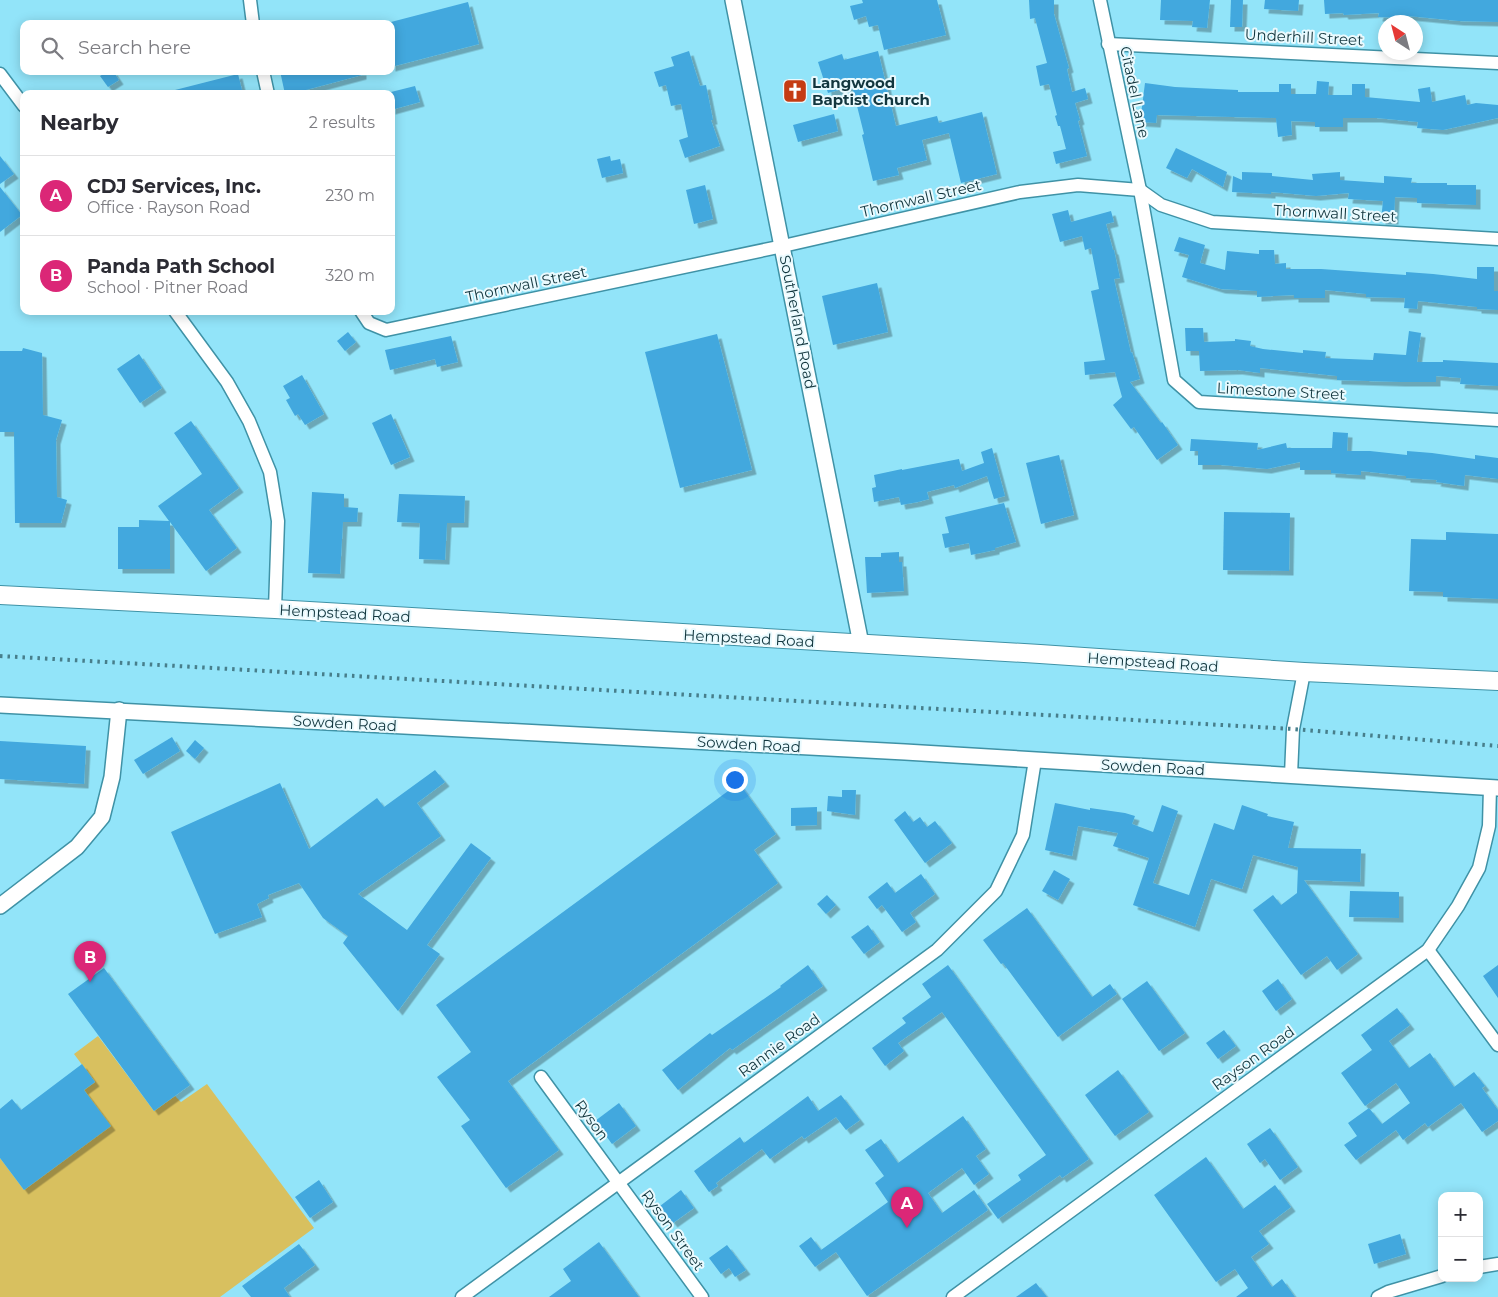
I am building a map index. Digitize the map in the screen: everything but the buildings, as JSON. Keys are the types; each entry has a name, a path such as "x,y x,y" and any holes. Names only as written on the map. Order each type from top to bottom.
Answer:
{"main road":[{"name":"Hempstead Road","path":"0,595 275,609 1040,654 1304,672 1498,681"}],"street":[{"path":"250,0 252,20"},
{"name":"Southerland Road","path":"733,0 861,644"},
{"name":"Citadel Lane","path":"1100,0 1140,190"},
{"name":"Underhill Street","path":"1108,44 1498,63"},
{"path":"0,74 20,101"},
{"path":"264,75 267,90"},
{"name":"Thornwall Street","path":"364,315 369,323 386,330 783,246 1030,190 1078,185 1140,190 1161,205 1212,222 1498,239"},
{"name":"Limestone Street","path":"1140,190 1174,380 1199,402 1498,420"},
{"path":"178,315 227,382 249,421 270,472 278,521 275,609"},
{"path":"1290,775 1293,729 1304,672"},
{"name":"Sowden Road","path":"0,705 1035,760 1494,788"},
{"path":"0,906 77,847 102,817 112,777 119,710"},
{"name":"Rannie Road","path":"462,1297 937,950 996,891 1023,835 1035,760"},
{"name":"Rayson Road","path":"953,1297 1428,950 1458,906 1479,868 1489,826 1494,788"},
{"path":"1428,950 1498,1045"},
{"name":"Ryson","path":"541,1077 618,1182"},
{"name":"Ryson Street","path":"618,1182 702,1297"},
{"path":"1483,1267 1498,1264"},
{"path":"1378,1297 1388,1292 1438,1277"}],"shaded area":[{"path":"98,1036 154,1111 175,1096 181,1102 207,1084 314,1228 220,1297 0,1297 0,1158 24,1190 110,1126 84,1090 95,1082 74,1054"}],"railway":[{"path":"0,656 1293,729 1498,746"}],"place":[{"name":"Langwood Baptist Church","path":"795,91"},
{"name":"Panda Path School","path":"90,982"},
{"name":"CDJ Services, Inc.","path":"907,1228"}]}
